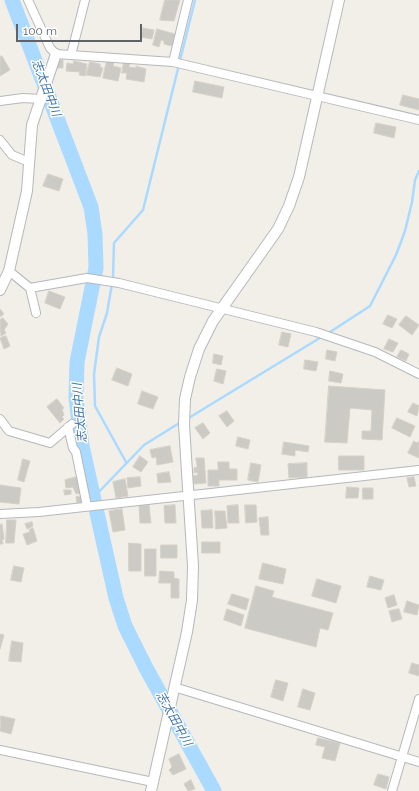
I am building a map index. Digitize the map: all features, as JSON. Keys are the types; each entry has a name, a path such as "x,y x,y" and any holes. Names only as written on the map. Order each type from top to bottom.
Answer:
{"street":[{"path":"28,0 50,48 56,54 172,62 419,120"},
{"path":"72,55 85,0"},
{"path":"172,62 188,0"},
{"path":"0,750 152,786 170,700 187,632 192,600 193,566 187,495 184,425 185,399 199,349 220,309 278,229 289,206 299,177 339,0"},
{"path":"0,290 9,271 27,191 32,125 56,54"},
{"path":"0,100 40,98"},
{"path":"0,140 12,155 29,162"},
{"path":"9,271 30,288 36,313"},
{"path":"30,288 87,278 109,281 316,332 375,352 419,374"},
{"path":"0,419 10,430 50,443 70,425 73,448 76,452 89,506"},
{"path":"0,514 89,506 419,470"},
{"path":"174,687 419,762"},
{"path":"392,791 419,699"}],"building":[{"path":"165,0 180,0 174,21 160,20"},
{"path":"143,28 154,30 152,39 141,37"},
{"path":"157,29 175,34 172,46 164,44 164,41 161,40 159,47 153,45"},
{"path":"2,56 10,70 0,76 0,57"},
{"path":"58,60 63,60 63,68 57,68"},
{"path":"107,60 114,61 113,66 121,68 118,81 103,78"},
{"path":"74,61 87,64 85,76 79,75 80,72 66,71 67,63 73,64"},
{"path":"124,61 130,62 129,67 136,68 136,66 146,69 144,82 126,79 127,73 122,73"},
{"path":"90,62 100,64 100,67 103,68 100,77 86,75"},
{"path":"195,81 224,87 222,98 193,92"},
{"path":"403,95 419,99 419,110 400,105"},
{"path":"376,123 396,127 394,138 374,133"},
{"path":"48,174 63,179 59,191 43,186"},
{"path":"49,291 65,297 60,309 45,303"},
{"path":"0,309 4,314 0,317"},
{"path":"388,315 397,319 392,328 383,324"},
{"path":"406,316 419,325 412,335 399,325"},
{"path":"3,318 8,324 4,330 6,333 1,336 0,320"},
{"path":"282,332 291,334 288,347 279,345"},
{"path":"6,336 10,346 4,349 0,338"},
{"path":"389,339 398,343 393,352 384,349"},
{"path":"327,350 337,352 335,361 326,359"},
{"path":"401,350 409,354 406,361 397,357"},
{"path":"214,354 223,356 221,365 213,363"},
{"path":"305,360 318,362 316,371 304,369"},
{"path":"117,368 132,374 128,386 112,380"},
{"path":"217,369 226,371 223,384 214,381"},
{"path":"330,371 343,374 341,383 329,381"},
{"path":"329,386 385,390 382,440 362,439 362,431 371,431 372,410 350,408 347,443 325,442"},
{"path":"142,391 158,397 153,409 138,404"},
{"path":"57,399 64,408 62,409 64,415 62,417 64,419 60,423 47,407"},
{"path":"413,403 419,406 417,416 408,412"},
{"path":"227,411 234,421 227,427 219,416"},
{"path":"397,418 415,426 410,437 392,428"},
{"path":"203,423 210,433 203,439 195,428"},
{"path":"238,437 250,440 248,449 236,446"},
{"path":"414,441 417,443 419,441 419,458 408,453"},
{"path":"284,442 309,446 308,452 295,450 295,456 282,454"},
{"path":"170,446 173,462 157,465 156,457 152,458 150,450"},
{"path":"140,456 148,462 141,472 133,467"},
{"path":"339,456 364,456 364,470 339,470"},
{"path":"196,458 204,458 206,483 194,484 193,476 198,475 197,472 194,473 194,468 197,467"},
{"path":"23,459 30,461 24,482 18,480"},
{"path":"218,462 229,462 229,469 237,469 237,480 219,480 219,486 208,486 208,470 218,470"},
{"path":"251,463 261,465 258,482 248,480"},
{"path":"307,463 307,477 289,478 288,464"},
{"path":"169,472 171,482 158,483 157,474"},
{"path":"80,477 82,493 76,494 73,487 66,488 65,480"},
{"path":"140,477 141,486 128,488 127,478"},
{"path":"414,477 416,486 409,487 407,478"},
{"path":"125,479 128,496 116,498 113,482"},
{"path":"0,485 21,488 19,504 0,502"},
{"path":"347,487 359,488 358,498 346,498"},
{"path":"363,488 373,488 373,499 363,499"},
{"path":"64,490 71,490 71,494 65,495"},
{"path":"84,496 84,503 77,503 76,497"},
{"path":"149,505 151,523 140,523 139,506"},
{"path":"175,505 176,523 165,523 164,506"},
{"path":"238,505 239,523 228,523 227,506"},
{"path":"245,505 256,505 257,522 246,523"},
{"path":"122,509 125,530 113,532 109,511"},
{"path":"212,510 213,528 202,528 201,511"},
{"path":"215,511 225,511 227,528 216,529"},
{"path":"268,517 269,535 261,535 259,518"},
{"path":"7,520 16,520 14,543 6,543"},
{"path":"32,522 33,526 27,529 25,524"},
{"path":"2,524 4,539 2,540 3,544 0,544 0,525"},
{"path":"33,528 37,541 27,545 23,534 30,532 29,530"},
{"path":"202,542 220,542 220,553 202,553"},
{"path":"129,543 141,544 141,571 129,571"},
{"path":"161,545 177,545 177,558 161,558"},
{"path":"145,549 156,549 156,576 145,576"},
{"path":"263,563 286,569 283,584 259,579"},
{"path":"14,566 24,568 21,582 11,580"},
{"path":"160,571 174,572 174,578 179,579 179,598 171,598 171,583 159,583"},
{"path":"370,576 384,580 381,590 367,587"},
{"path":"317,579 341,586 336,603 312,596"},
{"path":"256,586 274,591 272,597 333,613 328,630 320,628 316,647 245,628"},
{"path":"232,594 249,599 246,610 228,604"},
{"path":"394,595 397,605 388,608 385,598"},
{"path":"407,601 419,605 417,615 404,612"},
{"path":"227,609 244,615 241,626 224,620"},
{"path":"399,609 402,619 392,622 389,611"},
{"path":"0,634 4,635 0,649"},
{"path":"12,641 23,643 21,662 9,661"},
{"path":"412,663 419,665 419,676 409,673"},
{"path":"276,680 288,683 283,701 271,697"},
{"path":"303,689 315,693 310,710 298,707"},
{"path":"1,716 15,719 11,734 0,731"},
{"path":"318,738 340,743 335,761 322,758 325,747 316,745"},
{"path":"179,754 186,769 173,775 169,770 172,767 169,759"},
{"path":"378,774 389,777 386,789 374,785"},
{"path":"191,780 195,789 188,791 184,784"}],"waterway":[{"name":"志太田中川","path":"12,0 91,207 95,234 96,268 77,362 76,398 82,446 116,598 125,626 146,668 214,791"},
{"path":"126,462 95,406 94,374 99,337 107,313 113,278 114,243 143,210 195,0"},
{"path":"327,334 370,306 396,255 405,231 412,202 415,180 419,171"},
{"path":"187,419 323,336"},
{"path":"93,498 144,445 181,422"}]}
